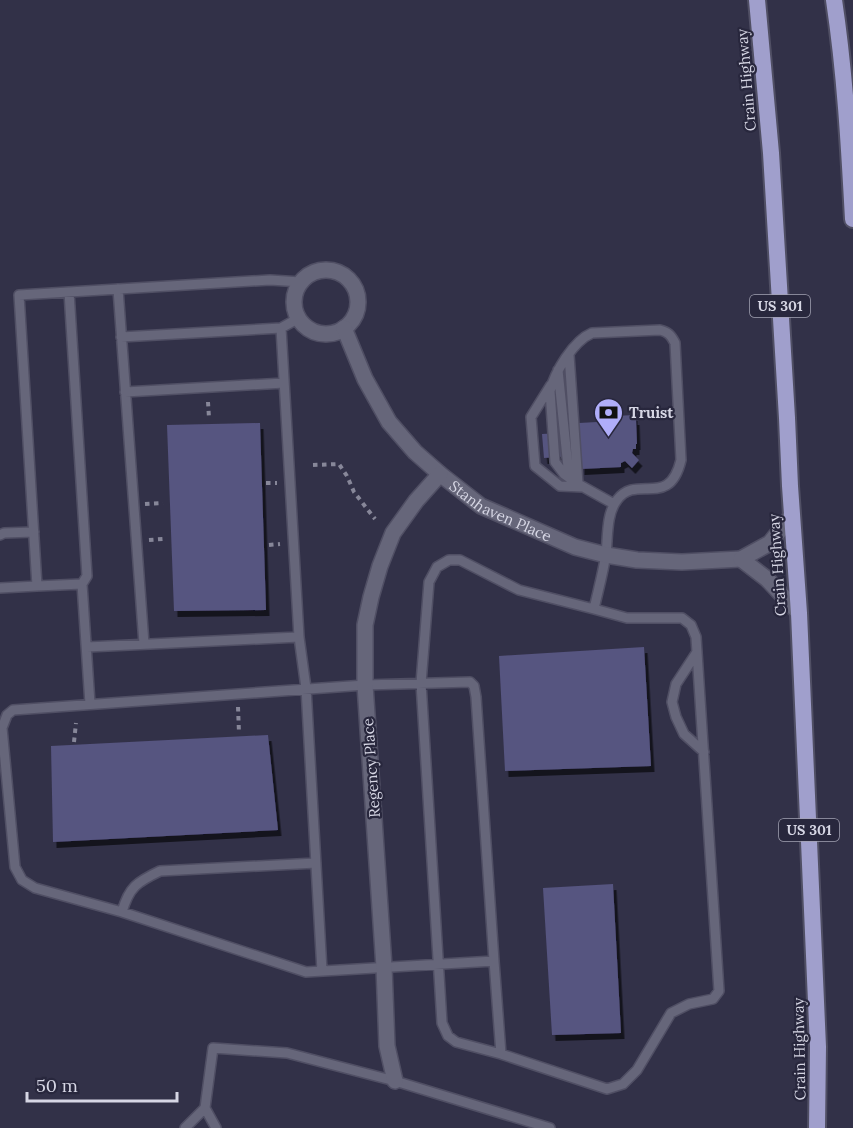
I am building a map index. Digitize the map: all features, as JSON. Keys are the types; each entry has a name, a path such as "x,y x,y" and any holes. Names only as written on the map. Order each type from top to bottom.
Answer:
{"highway":[{"name":"Crain Highway","path":"757,0 771,153 799,613 818,1047 817,1128"},
{"path":"834,0 850,115 853,219"}],"street":[{"path":"320,270 341,273 356,289 357,310 352,320 335,333 325,334 305,326 298,318 294,299 301,282 309,274 320,270"},
{"name":"Stanhaven Place","path":"344,328 365,379 389,422 415,452 481,506 575,547 637,560 681,562 741,560 770,543 792,515"},
{"name":"Regency Place","path":"395,1081 387,1046 384,967 365,685 365,625 380,566 393,533 416,501 440,474"},
{"path":"741,560 767,579 799,613"}],"lane":[{"path":"38,586 19,295 270,280 301,282"},
{"path":"118,289 144,644"},
{"path":"69,292 87,576 82,584 90,704"},
{"path":"121,337 281,328 298,318"},
{"path":"281,328 299,637 306,688 322,971"},
{"path":"581,485 560,486 535,466 531,417 558,370 580,340 592,333 660,330 667,332 675,343 681,460 679,470 664,488 629,490 614,504 594,609"},
{"path":"569,355 581,485"},
{"path":"558,370 569,477"},
{"path":"553,380 550,391 555,462 564,474 614,504"},
{"path":"125,392 284,383"},
{"path":"0,534 34,532"},
{"path":"449,560 460,560 519,590 627,618 682,618 691,625 696,637 698,652 719,991 713,999 689,1004 671,1013 637,1070 623,1084 608,1089 501,1054 456,1042 448,1035 442,1023 421,683 429,582 437,567 449,560"},
{"path":"0,588 82,584"},
{"path":"87,647 299,637"},
{"path":"698,652 676,684 672,702 684,734 704,752"},
{"path":"494,961 306,972 122,912 35,888 22,880 15,867 2,728 7,715 13,710 306,688 470,682 474,686 501,1054"},
{"path":"122,912 127,895 141,880 160,871 316,863"},
{"path":"216,1128 205,1108 213,1048 287,1053 395,1081 550,1128"},
{"path":"185,1128 205,1108"}],"path":[{"path":"208,402 208,418"},
{"path":"313,465 339,464 354,492 375,519"},
{"path":"237,693 239,734"},
{"path":"74,742 76,723"}],"building":[{"name":"Truist","path":"634,415 637,444 632,453 639,460 632,468 625,461 621,463 621,467 581,469 581,455 544,458 542,434 579,432 579,423 597,422 597,417"},
{"path":"260,423 266,610 174,611 167,425"},
{"path":"644,647 651,766 505,771 499,656"},
{"path":"268,735 278,830 53,842 51,746"},
{"path":"613,884 621,1033 552,1035 543,888"}],"place":[{"name":"Truist","path":"608,438"}]}
